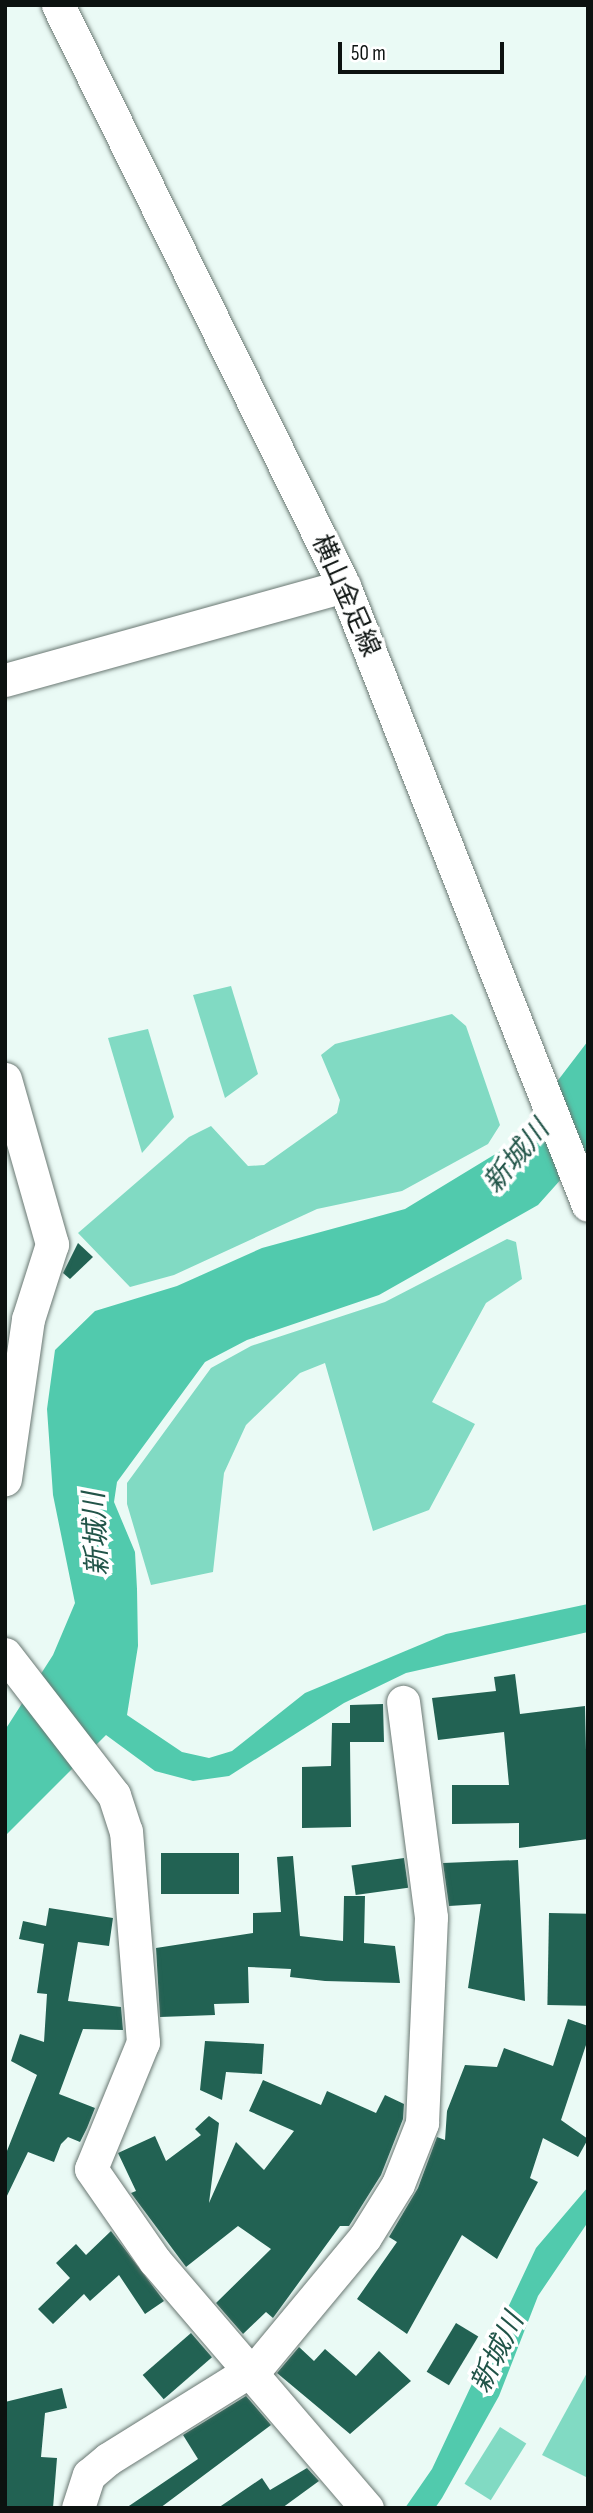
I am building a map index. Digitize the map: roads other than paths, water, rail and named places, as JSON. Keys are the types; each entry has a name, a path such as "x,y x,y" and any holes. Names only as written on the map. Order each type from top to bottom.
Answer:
{"street":[{"name":"横山金足線","path":"58,5 344,586 507,989 588,1205"},
{"path":"5,680 344,586"},
{"path":"5,1079 52,1244 28,1320 5,1479"},
{"path":"5,1654 114,1795 125,1831 143,2042 91,2169 155,2261 367,2508"},
{"path":"78,2508 89,2475 108,2459 252,2371 365,2236 398,2184 422,2123 432,1917 403,1702"}],"water":[{"name":"新城川","path":"588,1041 588,1149 538,1205 379,1295 247,1340 205,1362 117,1482 114,1502 135,1552 138,1646 127,1715 182,1752 209,1758 232,1751 305,1693 446,1634 588,1604 588,1632 406,1673 344,1703 229,1776 193,1781 155,1771 106,1735 5,1836 5,1730 53,1655 75,1603 53,1495 47,1409 55,1350 95,1311 177,1286 262,1248 405,1209 507,1147"},
{"name":"新城川","path":"588,2187 588,2222 538,2296 499,2396 442,2498 435,2508 405,2508 432,2469 536,2248"}]}
